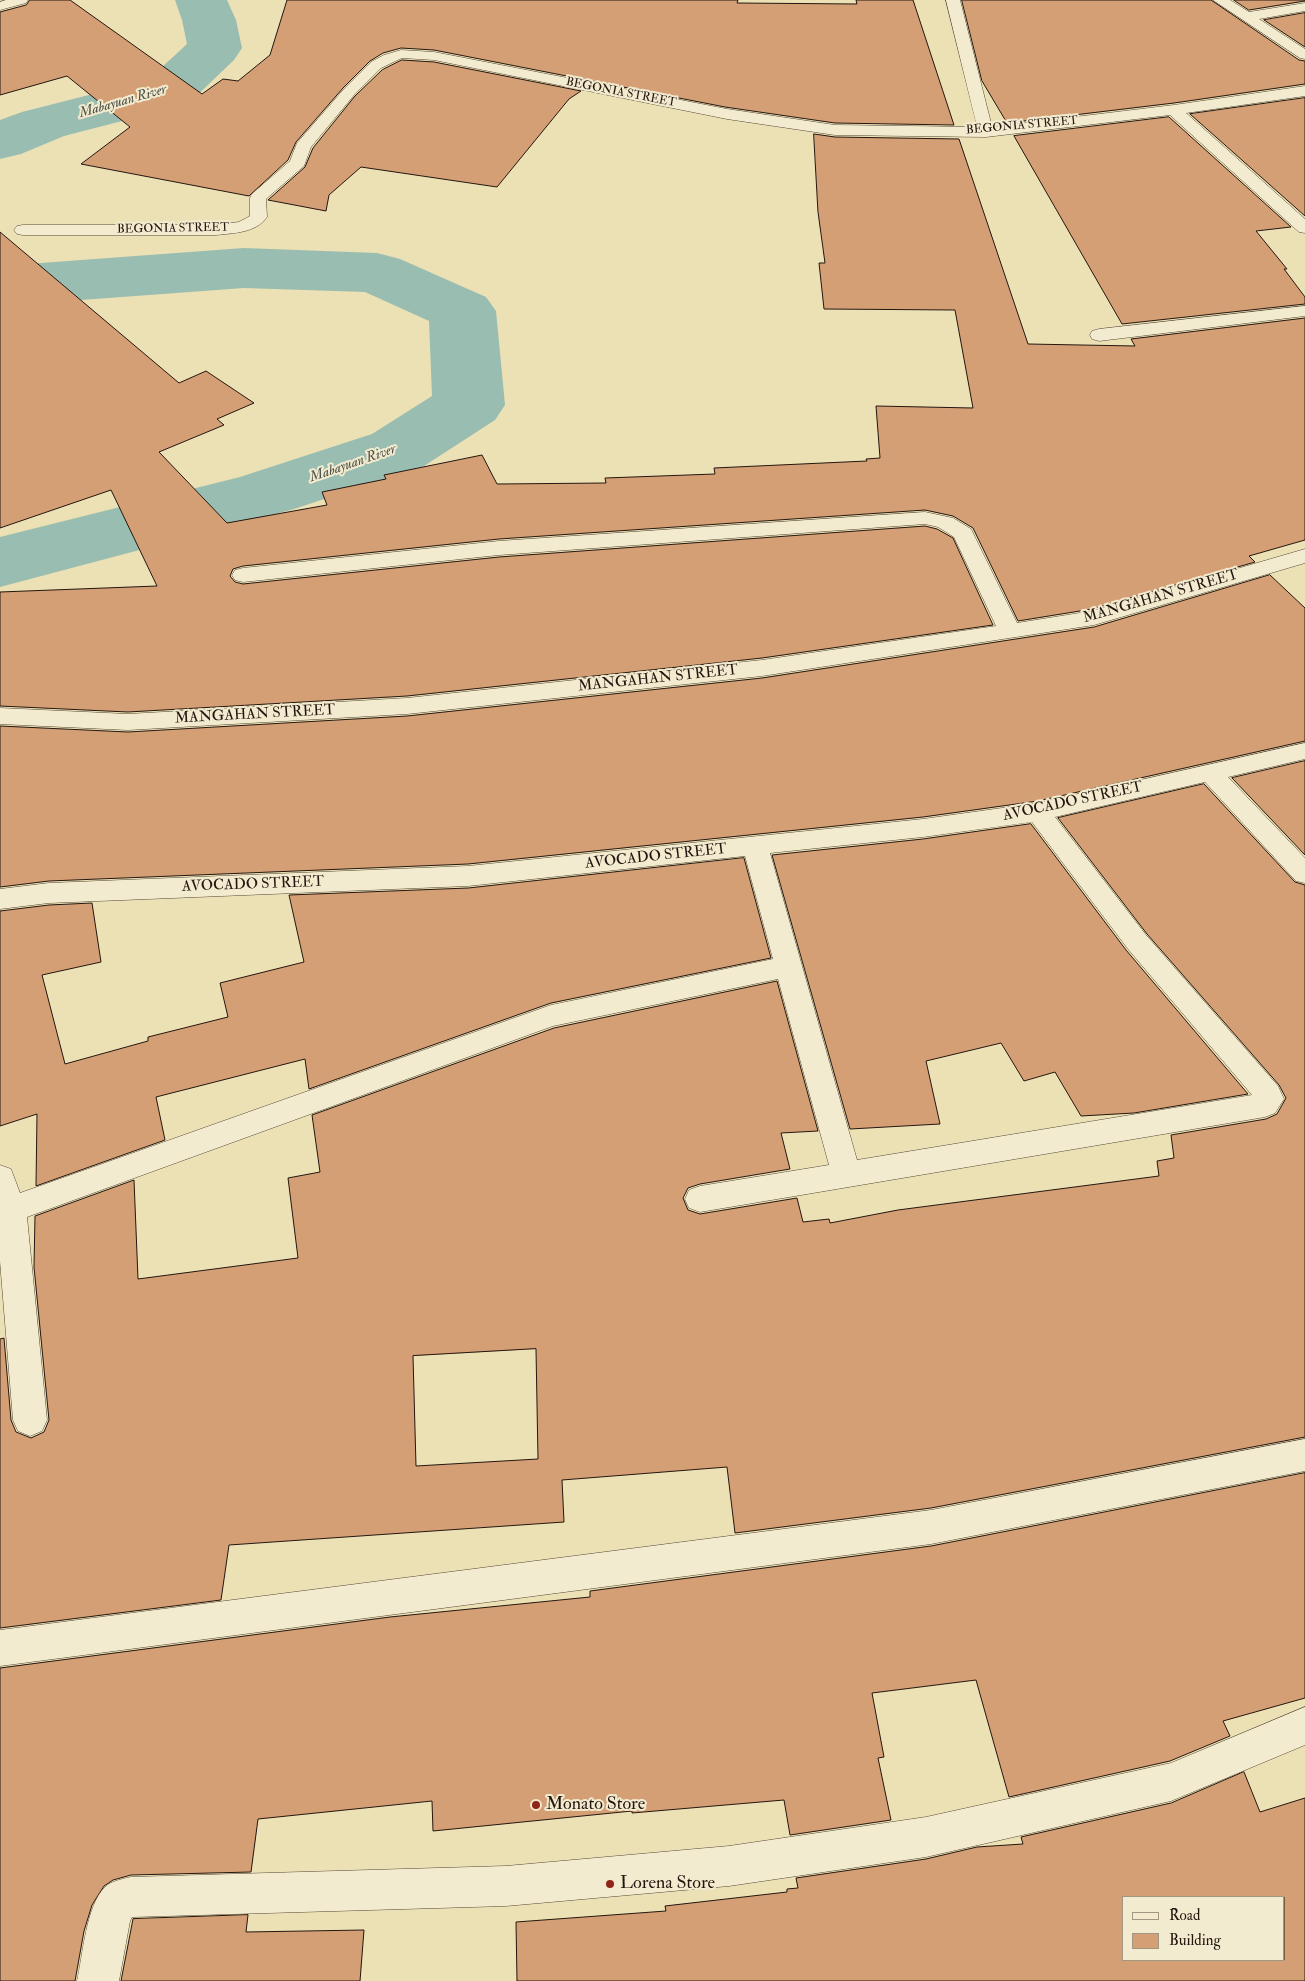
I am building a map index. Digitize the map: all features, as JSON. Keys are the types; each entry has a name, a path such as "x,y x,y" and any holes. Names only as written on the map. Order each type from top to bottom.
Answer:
{"street":[{"path":"0,6 21,0"},
{"path":"953,0 986,132"},
{"path":"1220,0 1305,55"},
{"path":"1246,17 1305,7"},
{"name":"BEGONIA STREET","path":"23,230 216,230 240,228 253,224 259,218 258,198 298,163 302,146 349,92 376,65 388,58 401,54 434,56 727,114 835,130 986,132 1174,110 1305,91"},
{"path":"1174,110 1305,228"},
{"path":"1099,334 1305,311"},
{"path":"243,575 499,548 925,518 941,519 955,526 963,534 1010,631"},
{"name":"MANGAHAN STREET","path":"0,716 128,722 407,706 762,668 1094,618 1305,556"},
{"name":"AVOCADO STREET","path":"0,899 49,893 468,876 923,828 1038,812 1305,751"},
{"path":"1210,773 1305,874"},
{"path":"700,1199 1265,1105 1270,1099 1268,1094 1136,942 1038,812"},
{"path":"755,847 847,1176"},
{"path":"11,1210 551,1016 787,967"},
{"path":"0,1178 11,1210 30,1420"},
{"path":"0,1648 931,1527 1305,1456"},
{"path":"98,1981 111,1914 120,1900 131,1896 506,1886 729,1866 916,1839 1171,1782 1305,1726"}],"building":[{"path":"30,0 70,0 202,94 223,79 238,81 270,55 287,0 738,0 737,3 857,4 856,0 913,0 954,125 835,123 725,107 434,50 401,48 383,53 370,61 343,88 296,142 288,160 249,196 81,164 130,127 67,76 0,95 0,12 26,5"},
{"path":"962,0 1211,0 1299,60 1305,61 1305,84 1174,103 1007,123 982,81"},
{"path":"1234,0 1305,0 1305,1 1249,10"},
{"path":"1305,13 1305,47 1264,20"},
{"path":"402,60 434,62 581,91 569,99 497,187 361,167 329,195 326,211 268,200 305,167 313,148 355,96 382,70"},
{"path":"1305,98 1305,216 1190,114"},
{"path":"1169,117 1291,227 1256,231 1287,269 1284,269 1305,297 1305,304 1122,324 1014,136"},
{"path":"814,134 835,137 959,139 1028,344 1135,346 1131,339 1305,318 1305,540 1249,556 1255,562 1092,609 1018,621 973,528 953,516 925,510 499,539 243,566 233,569 230,576 235,582 243,584 499,557 925,526 937,529 953,538 993,625 762,658 407,696 128,712 0,706 0,592 157,586 111,490 0,528 0,232 179,383 206,371 254,403 217,419 224,425 159,452 227,523 327,505 322,492 386,479 384,475 482,455 497,484 606,483 605,478 715,474 714,468 867,461 866,459 880,458 876,406 973,408 955,310 824,309 819,263 825,263 818,212"},
{"path":"1270,575 1305,608 1305,741 1038,801 923,817 468,864 49,881 0,887 0,726 128,732 407,716 762,678 1094,627"},
{"path":"1305,761 1305,855 1232,778"},
{"path":"1204,784 1295,882 1305,885 1305,1437 931,1508 735,1533 727,1467 562,1480 564,1522 229,1545 221,1600 0,1628 0,1339 4,1338 11,1420 16,1432 31,1438 44,1432 49,1420 34,1267 35,1216 134,1180 138,1279 298,1258 288,1178 320,1172 312,1115 554,1028 777,981 818,1131 781,1133 790,1169 700,1184 688,1188 683,1198 688,1210 700,1214 797,1198 803,1222 829,1219 830,1223 898,1210 1159,1176 1157,1161 1174,1158 1171,1135 1266,1119 1277,1114 1286,1098 1279,1085 1147,934 1058,818","holes":["536,1349 538,1459 416,1466 413,1356"]},
{"path":"1031,824 1126,950 1248,1094 1134,1113 1081,1116 1055,1072 1024,1081 1001,1043 926,1061 940,1124 850,1129 772,855 923,839"},
{"path":"744,858 771,958 551,1003 309,1089 305,1059 156,1097 165,1140 36,1186 37,1114 0,1126 0,911 49,905 92,903 101,962 42,975 65,1064 148,1041 148,1037 228,1017 220,983 304,962 289,895 468,888"},
{"path":"1305,1473 1305,1698 1223,1721 1230,1736 1170,1761 1009,1797 976,1680 872,1693 884,1757 878,1758 891,1820 790,1835 784,1800 632,1813 632,1811 433,1831 432,1801 258,1819 251,1872 131,1875 113,1880 104,1886 92,1905 84,1931 75,1981 0,1981 0,1668 390,1617 590,1597 590,1591 931,1546"},
{"path":"1244,1772 1260,1812 1305,1798 1305,1981 517,1981 516,1922 666,1911 665,1906 787,1892 787,1889 798,1888 796,1878 926,1859 977,1847 1023,1844 1021,1837 1171,1803"},
{"path":"248,1915 246,1932 364,1930 360,1981 121,1981 133,1919"}],"waterway":[{"name":"Mabayuan River","path":"0,141 43,124 168,92 215,48 209,20 201,0"},
{"name":"Mabayuan River","path":"0,286 244,268 377,273 462,311 469,405 398,450 267,493 0,562"}],"place":[{"name":"Monato Store","path":"536,1805"},
{"name":"Lorena Store","path":"610,1884"}]}
